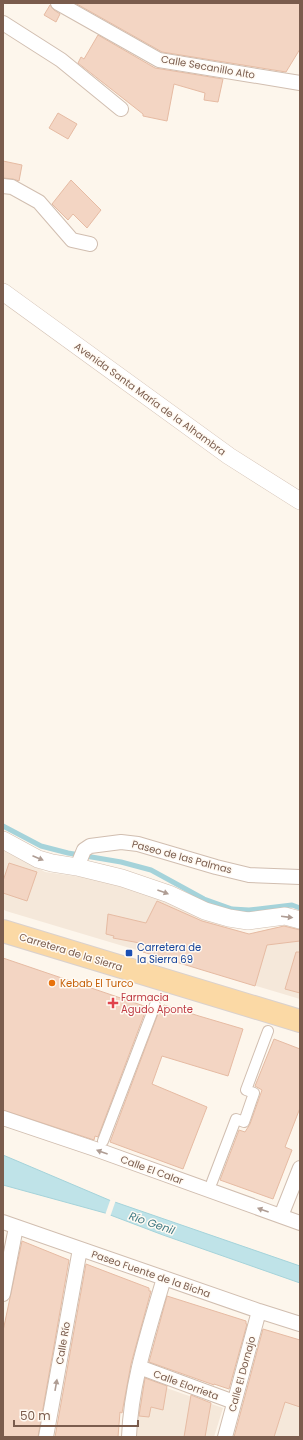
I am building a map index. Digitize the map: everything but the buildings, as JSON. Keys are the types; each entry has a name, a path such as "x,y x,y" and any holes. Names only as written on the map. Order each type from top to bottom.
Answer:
{"main road":[{"name":"Carretera de la Sierra","path":"3,931 300,1021"}],"street":[{"name":"Calle Secanillo Alto","path":"58,3 160,60 300,83"},
{"path":"3,23 61,60 120,109"},
{"path":"3,186 12,187 39,202 72,240 90,244"},
{"name":"Avenida Santa María de la Alhambra","path":"3,292 229,456 300,501"},
{"name":"Paseo de las Palmas","path":"3,840 38,859 52,863 80,859 122,878 168,894 205,911 229,918 248,921 285,916 300,920"},
{"name":"Paseo de las Palmas","path":"80,859 90,846 121,842 138,844 249,875 300,877"},
{"path":"103,1141 155,1004"},
{"path":"212,1182 236,1119 244,1122 254,1093 246,1090 268,1031"},
{"name":"Calle El Calar","path":"3,1118 95,1149 300,1223"},
{"path":"281,1216 300,1168"},
{"path":"3,1294 9,1224"},
{"name":"Paseo Fuente de la Bicha","path":"9,1224 300,1324"},
{"name":"Calle Río","path":"46,1437 80,1249"},
{"name":"Calle Elorrieta","path":"129,1437 130,1414 139,1367 164,1278"},
{"name":"Calle El Dornajo","path":"225,1437 259,1311"},
{"name":"Calle Elorrieta","path":"139,1367 234,1402"}],"shaded area":[{"path":"3,848 45,872 96,879 159,897 220,925 249,934 287,925 300,927 300,999 6,911 3,909"},
{"path":"144,1380 223,1408 214,1437 137,1437 138,1415"},
{"path":"300,1401 300,1437 274,1437 285,1402"}],"water":[{"name":"Río Genil","path":"3,1155 109,1200 300,1266 300,1283 105,1213 3,1185"}],"pier":[{"path":"111,1198 116,1200 110,1217 105,1215"}],"waterway":[{"path":"3,826 41,846 68,853 121,862 151,870 204,899 232,909 249,910 292,905 300,908"}],"place":[{"name":"Carretera de la Sierra 69","path":"129,953"},
{"name":"Kebab El Turco","path":"52,983"},
{"name":"Farmacia Agudo Aponte","path":"113,1003"}]}
